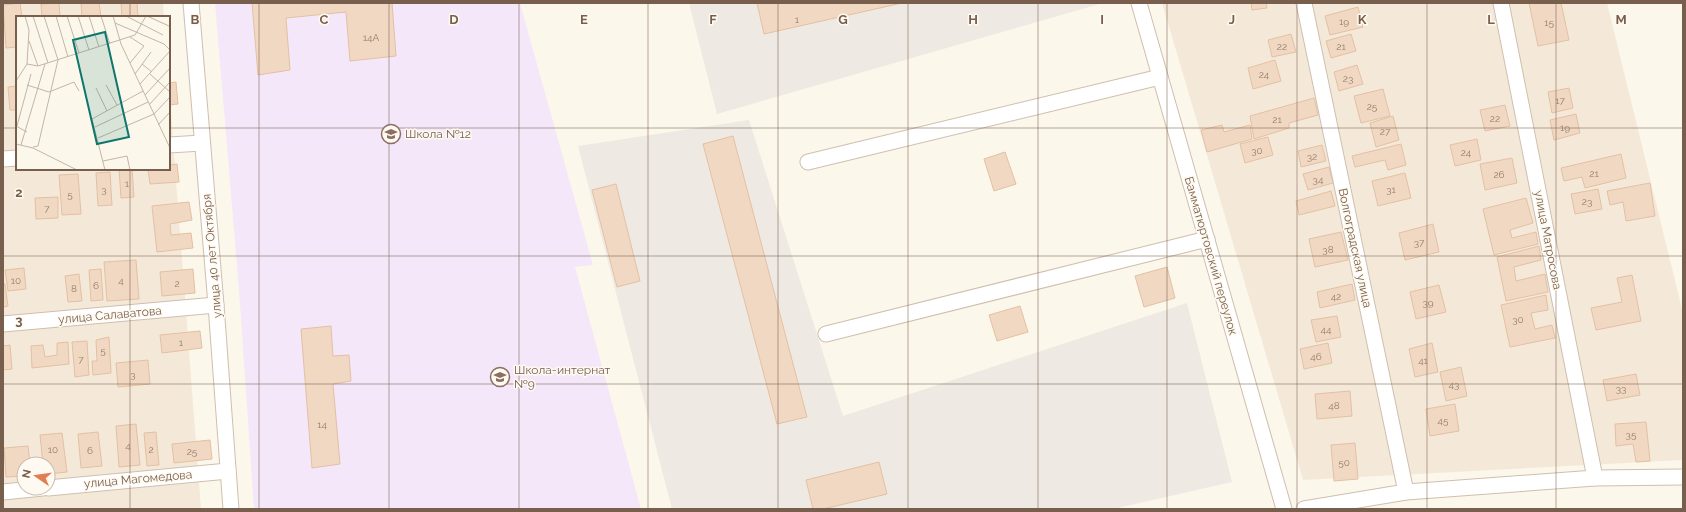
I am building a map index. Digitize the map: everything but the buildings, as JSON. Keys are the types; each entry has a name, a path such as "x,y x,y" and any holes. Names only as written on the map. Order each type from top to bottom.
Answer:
{"street":[{"name":"улица 40 лет Октября","path":"191,3 231,509"},
{"name":"Бамматюртовский переулок","path":"1138,3 1284,509"},
{"name":"Волгоградская улица","path":"1304,3 1406,492"},
{"name":"улица Матросова","path":"1501,3 1595,478"},
{"path":"808,162 1160,77"},
{"path":"170,145 202,143"},
{"path":"3,159 16,158"},
{"path":"826,334 1206,239"},
{"name":"улица Салаватова","path":"3,324 216,305"},
{"name":"улица Магомедова","path":"56,487 228,471"},
{"path":"1304,509 1406,492 1595,478 1683,477"},
{"path":"3,492 16,491"}],"shaded area":[{"path":"3,3 163,3 164,16 16,16 16,170 170,170 170,101 201,509 3,509"},
{"path":"215,3 520,3 593,265 575,267 641,509 254,509 239,290"},
{"path":"689,3 1103,3 717,114"},
{"path":"1162,3 1607,3 1683,313 1683,460 1303,480"},
{"path":"749,120 843,416 1187,303 1232,482 1113,509 672,509 578,146"}],"place":[{"name":"Школа №12","path":"391,134"},
{"name":"Школа-интернат №9","path":"500,377"}]}
